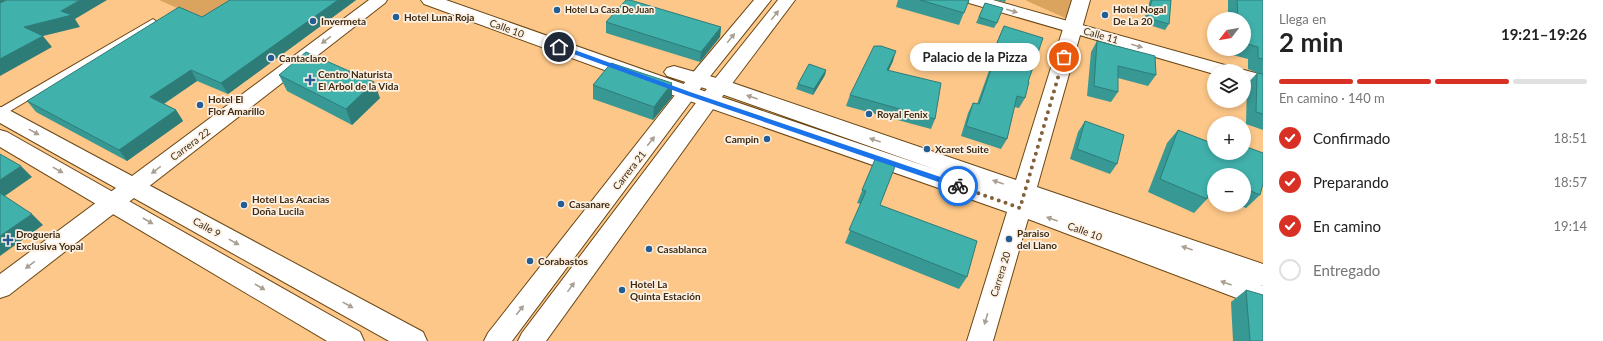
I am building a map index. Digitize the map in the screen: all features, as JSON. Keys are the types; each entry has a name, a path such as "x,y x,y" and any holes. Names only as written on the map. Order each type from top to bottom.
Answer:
{"main road":[{"name":"Calle 10","path":"430,0 692,87 715,93 1022,199 1263,275"},
{"name":"Calle 10","path":"465,0 692,87"},
{"name":"Carrera 20","path":"980,341 1081,0"},
{"name":"Calle 9","path":"0,114 134,186 414,341"},
{"path":"0,137 114,202 350,341"},
{"name":"Calle 10","path":"1022,199 1263,297"}],"street":[{"name":"Carrera 22","path":"0,288 380,0"},
{"name":"Carrera 21","path":"497,341 692,87 763,0"},
{"path":"531,341 715,93 787,0"},
{"name":"Calle 11","path":"975,0 1207,66"},
{"path":"1251,78 1263,81"}],"lane":[{"path":"0,114 153,22"}],"shaded area":[{"path":"159,0 230,0 239,4 208,22"},
{"path":"1026,0 1076,0 1072,21 1027,1"}],"building":[{"path":"7,0 80,0 61,11 72,15 24,27 43,36 0,59 0,3"},
{"path":"230,0 338,0 221,83 191,70 150,97 176,110 119,150 27,101 179,7 202,17"},
{"path":"626,0 721,27 701,52 606,22"},
{"path":"920,0 969,0 964,13"},
{"path":"1152,0 1171,0 1169,24 1147,18"},
{"path":"1237,0 1263,0 1263,59 1258,58 1258,47 1251,45 1251,12 1238,12"},
{"path":"985,3 1003,8 997,23 979,17"},
{"path":"1004,26 1043,38 1028,82 1025,98 1017,96 1007,139 966,126 973,103 979,104 1000,44 997,43"},
{"path":"1097,41 1155,56 1156,75 1118,66 1118,92 1094,86"},
{"path":"874,46 881,46 896,51 887,70 941,83 935,119 850,95"},
{"path":"306,52 374,82 346,109 279,75"},
{"path":"611,63 672,83 654,107 593,85"},
{"path":"809,64 826,70 814,89 798,84"},
{"path":"1257,73 1263,74 1263,114 1256,112"},
{"path":"1085,121 1124,135 1117,164 1077,149"},
{"path":"1178,130 1207,141 1207,160 1251,160 1251,149 1263,153 1263,184 1260,195 1251,191 1251,168 1207,168 1207,199 1160,179"},
{"path":"0,154 21,166 0,180"},
{"path":"876,157 896,164 880,205 977,241 967,277 849,230 866,191 862,190"},
{"path":"0,193 32,214 0,236"},
{"path":"1246,290 1263,295 1263,341 1250,341"}],"way so far":[{"path":"958,186 1020,208 1064,57"}],"place":[{"name":"Hotel La Casa De Juan","path":"557,10"},
{"name":"Hotel Nogal De La 20","path":"1105,15"},
{"name":"Hotel Luna Roja","path":"396,17"},
{"name":"Invermeta","path":"313,21"},
{"name":"Palacio de la Pizza","path":"1064,57"},
{"name":"Cantaclaro","path":"271,58"},
{"name":"Centro Naturista El Arbol de la Vida","path":"310,80"},
{"name":"Hotel El Flor Amarillo","path":"200,105"},
{"name":"Royal Fenix","path":"869,114"},
{"name":"Campin","path":"767,139"},
{"name":"Xcaret Suite","path":"927,149"},
{"name":"Casanare","path":"561,204"},
{"name":"Hotel Las Acacias Doña Lucila","path":"244,205"},
{"name":"Paraiso del Llano","path":"1009,239"},
{"name":"Drogueria Exclusiva Yopal","path":"8,240"},
{"name":"Casablanca","path":"649,249"},
{"name":"Corabastos","path":"530,261"},
{"name":"Hotel La Quinta Estación","path":"622,290"}],"route":[{"path":"559,47 958,186"}]}
